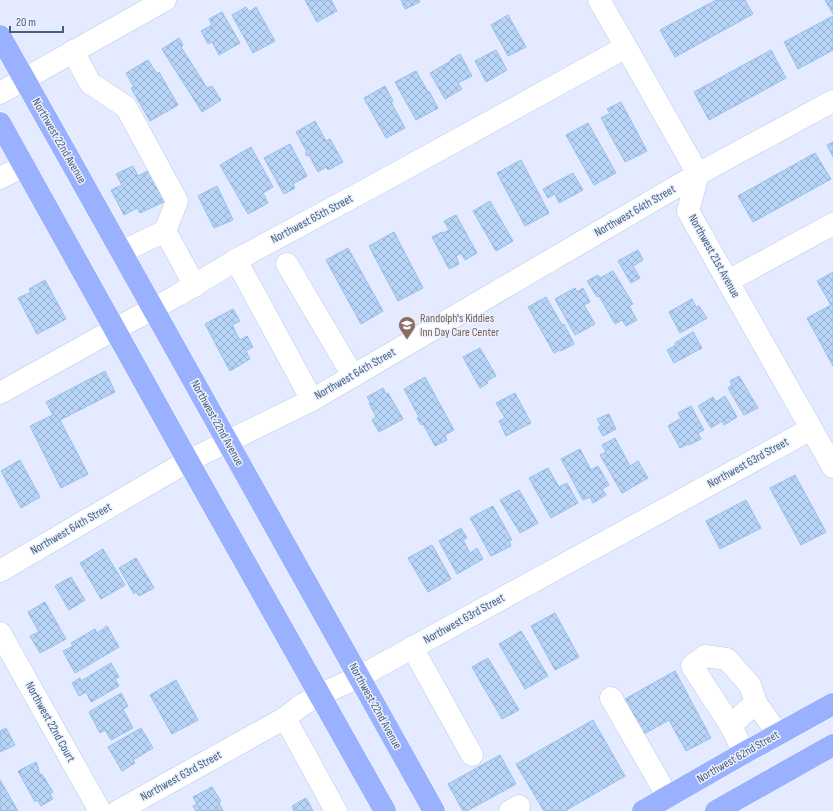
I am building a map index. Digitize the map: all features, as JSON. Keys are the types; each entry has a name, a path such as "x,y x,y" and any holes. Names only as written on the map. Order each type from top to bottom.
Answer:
{"main road":[{"name":"Northwest 22nd Avenue","path":"0,36 434,811"},
{"path":"0,123 384,811"},
{"name":"Northwest 62nd Street","path":"643,811 833,704"},
{"path":"716,811 833,746"}],"street":[{"path":"0,92 165,0"},
{"path":"599,0 698,174"},
{"name":"Northwest 65th Street","path":"0,393 195,286 236,260 626,47"},
{"path":"74,51 90,83 126,107 177,201 165,231 122,252"},
{"name":"Northwest 64th Street","path":"0,570 188,461 312,400 698,174 833,101"},
{"path":"0,178 24,166"},
{"name":"Northwest 21st Avenue","path":"698,174 688,210 833,467"},
{"path":"728,281 833,224"},
{"path":"165,231 195,286"},
{"path":"236,260 312,400"},
{"path":"287,264 353,376"},
{"name":"Northwest 63rd Street","path":"118,811 285,718 302,705 320,695 359,677 812,429"},
{"name":"Northwest 22nd Court","path":"0,633 100,811"},
{"path":"412,647 472,754"},
{"path":"744,753 731,726 692,666 705,656 727,659 750,685 756,703 778,734"},
{"path":"611,698 668,797"},
{"path":"731,726 756,703"},
{"path":"285,718 336,811"}],"building":[{"path":"305,0 331,0 337,11 317,22"},
{"path":"401,0 419,0 420,2 405,9"},
{"path":"716,0 745,0 753,14 675,57 660,30"},
{"path":"825,0 833,0 833,14"},
{"path":"246,7 249,12 256,7 275,41 253,53 232,15"},
{"path":"222,12 240,43 219,55 212,42 208,44 201,31 212,25 209,19"},
{"path":"508,15 526,47 508,56 491,25"},
{"path":"833,16 833,50 798,69 784,42"},
{"path":"179,38 183,45 181,47 207,88 212,86 221,100 202,112 162,49"},
{"path":"496,50 507,70 486,82 475,61"},
{"path":"771,50 786,78 709,120 694,92"},
{"path":"460,54 472,76 458,83 462,89 445,99 430,73"},
{"path":"148,60 157,74 159,72 178,105 150,121 131,88 134,87 126,73"},
{"path":"416,71 438,108 416,120 395,82"},
{"path":"385,86 393,101 391,102 405,128 386,138 364,98"},
{"path":"621,102 647,151 625,162 601,118 610,113 607,109"},
{"path":"315,121 326,141 330,139 343,162 328,170 326,167 318,172 309,155 307,156 305,153 307,152 296,132"},
{"path":"588,123 616,173 594,185 566,135"},
{"path":"833,142 833,157 827,145"},
{"path":"290,144 307,176 293,184 295,188 284,194 264,158"},
{"path":"251,147 273,187 263,193 268,203 248,214 220,165"},
{"path":"815,153 831,179 753,222 738,196"},
{"path":"521,160 549,213 525,226 497,173"},
{"path":"133,166 138,176 152,169 168,200 140,213 137,208 124,215 111,190 122,185 116,174"},
{"path":"573,173 583,190 559,203 555,194 548,198 543,189"},
{"path":"217,186 233,220 214,228 198,196"},
{"path":"490,201 513,241 496,251 473,211"},
{"path":"456,215 477,253 465,260 461,253 456,256 459,264 449,269 432,237 449,230 444,221"},
{"path":"394,232 423,288 398,301 369,246"},
{"path":"348,248 383,311 361,324 326,260"},
{"path":"638,250 643,260 633,266 640,278 631,283 618,261"},
{"path":"613,271 633,304 629,306 637,320 626,326 622,320 615,324 599,296 597,297 587,281 598,275 600,278"},
{"path":"833,272 833,366 807,318 831,305 817,281"},
{"path":"45,280 66,319 37,334 18,298 31,292 29,289"},
{"path":"575,288 577,292 583,288 590,302 584,305 595,324 575,335 555,299"},
{"path":"546,297 562,325 564,324 574,344 554,353 528,307"},
{"path":"692,299 696,307 699,306 707,318 680,333 669,312"},
{"path":"233,309 240,321 232,325 240,340 247,336 253,347 246,351 250,359 230,371 205,324"},
{"path":"693,332 702,348 674,363 667,350 676,345 675,343"},
{"path":"480,348 496,376 487,381 488,383 480,388 463,357"},
{"path":"105,371 115,392 60,420 88,474 61,488 30,426 53,415 46,402"},
{"path":"739,376 758,408 744,415 728,388 732,385 730,381"},
{"path":"425,377 454,430 445,435 447,440 435,446 423,424 421,425 417,418 419,417 404,389"},
{"path":"383,388 386,394 388,393 403,419 379,432 372,420 376,417 367,397"},
{"path":"515,393 531,423 506,436 499,421 505,418 496,403"},
{"path":"725,396 737,417 724,425 722,421 711,428 698,406 713,397 716,402"},
{"path":"691,406 704,430 698,433 701,439 680,448 668,426 681,418 678,413"},
{"path":"609,414 616,429 603,436 598,427 601,426 597,419"},
{"path":"615,438 630,466 638,461 648,478 622,493 600,455 606,452 602,445"},
{"path":"580,449 591,470 598,466 609,485 602,489 606,495 593,503 590,497 583,500 561,459"},
{"path":"20,460 40,497 21,508 1,471"},
{"path":"548,468 559,487 567,483 578,503 551,518 529,478"},
{"path":"795,475 826,532 801,545 770,488"},
{"path":"519,490 538,523 520,533 500,500"},
{"path":"746,500 761,528 720,549 706,521"},
{"path":"493,506 512,540 509,541 511,546 491,556 470,518"},
{"path":"461,528 467,538 463,540 470,553 477,548 483,559 457,574 439,541"},
{"path":"432,545 451,579 428,592 408,558"},
{"path":"103,549 125,585 101,599 80,563"},
{"path":"136,558 154,588 139,596 136,592 134,594 119,568"},
{"path":"71,577 85,600 69,610 55,586"},
{"path":"45,602 66,639 40,653 30,636 39,632 28,612"},
{"path":"555,613 579,657 555,670 531,626"},
{"path":"107,626 119,647 75,673 63,651 73,646 71,643 95,629 97,633"},
{"path":"521,631 548,676 525,689 499,644"},
{"path":"488,658 519,710 502,719 472,667"},
{"path":"111,663 119,677 115,679 119,686 91,702 86,692 79,696 72,683 80,678 81,681"},
{"path":"675,671 711,738 686,751 669,720 644,734 625,699"},
{"path":"176,680 198,720 172,734 150,695"},
{"path":"121,693 128,706 123,709 133,728 111,740 105,730 100,733 89,712"},
{"path":"593,720 625,776 565,811 544,811 516,764"},
{"path":"6,728 15,745 0,752 0,731"},
{"path":"141,728 153,748 133,760 135,763 122,771 108,747"},
{"path":"500,755 516,784 467,811 463,811 448,784"},
{"path":"36,762 39,769 38,770 53,792 50,794 53,799 41,806 37,800 35,802 18,771"},
{"path":"0,780 18,811 0,811"},
{"path":"212,787 221,801 219,803 223,811 196,811 193,806 197,804 193,797"},
{"path":"306,798 313,811 294,811 292,806"}],"place":[{"name":"Randolph's Kiddies Inn Day Care Center","path":"407,340"}]}
